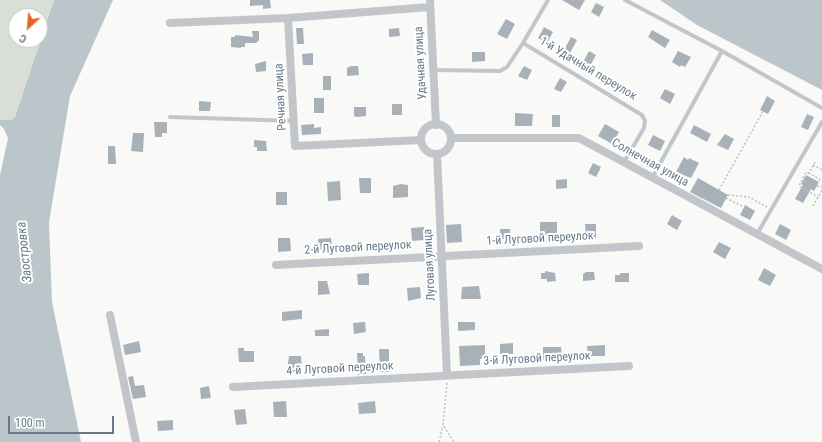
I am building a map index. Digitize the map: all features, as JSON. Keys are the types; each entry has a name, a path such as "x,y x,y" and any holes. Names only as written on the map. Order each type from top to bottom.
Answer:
{"street":[{"path":"170,23 288,18 431,2"},
{"name":"Удачная улица","path":"431,2 436,124"},
{"name":"Речная улица","path":"288,18 295,146 421,140"},
{"path":"436,124 446,128 451,138 451,142 446,150 437,154 428,152 421,140 424,131 436,124"},
{"name":"Солнечная улица","path":"451,138 579,138 822,269"},
{"name":"Луговая улица","path":"437,154 447,375"},
{"name":"1-й Луговой переулок","path":"441,256 639,246"},
{"name":"2-й Луговой переулок","path":"276,265 441,256"},
{"path":"110,315 136,442"},
{"name":"3-й Луговой переулок","path":"447,375 629,366"},
{"name":"4-й Луговой переулок","path":"233,387 447,375"}],"lane":[{"path":"523,43 548,0"},
{"path":"625,0 722,51 822,108"},
{"name":"1-й Удачный переулок","path":"434,70 500,70 507,67 523,43 642,115 645,121 644,128 624,162"},
{"path":"652,178 722,51"},
{"path":"170,117 294,121"},
{"path":"757,234 822,122"}],"path":[{"path":"719,190 763,111"},
{"path":"815,162 808,173 806,172 799,186 818,197"},
{"path":"813,165 822,170"},
{"path":"808,173 822,181"},
{"path":"813,206 822,189 817,186"},
{"path":"728,195 749,197 767,207"},
{"path":"726,198 744,207"},
{"path":"439,442 443,425 447,375"},
{"path":"443,425 454,442"}],"shaded area":[{"path":"0,0 54,0 48,18 48,8 8,8 8,48 38,48 15,117 13,120 0,120"}],"water":[{"name":"Заостровка","path":"54,0 113,0 70,96 49,222 52,302 81,442 0,442 0,175 8,138 4,129 0,125 0,120 12,120 15,117 38,48 48,48 48,18"},
{"path":"660,0 822,0 822,90 697,25"}],"building":[{"path":"250,0 270,0 271,8 263,9 263,5 250,6"},
{"path":"562,0 585,0 579,10"},
{"path":"596,3 604,7 599,17 591,12"},
{"path":"506,19 515,24 507,39 497,34"},
{"path":"544,27 553,32 547,43 538,38"},
{"path":"296,28 303,28 304,44 297,44"},
{"path":"399,28 400,36 389,37 389,29"},
{"path":"652,30 670,40 665,48 648,37"},
{"path":"252,31 259,31 259,41 257,41 257,43 245,43 245,47 241,48 231,47 231,37 235,37 235,35 253,37"},
{"path":"571,37 577,40 570,53 564,50"},
{"path":"589,51 596,55 590,66 583,62"},
{"path":"678,51 691,57 685,67 681,65 680,67 672,62"},
{"path":"472,52 485,52 485,61 472,62"},
{"path":"313,53 313,65 303,65 302,54"},
{"path":"266,61 266,71 256,72 255,64"},
{"path":"351,66 358,66 359,75 347,76 347,68"},
{"path":"524,66 532,70 527,80 518,76"},
{"path":"323,76 331,76 331,90 323,90"},
{"path":"560,78 567,82 561,92 554,89"},
{"path":"665,89 675,94 670,104 660,98"},
{"path":"767,96 775,101 768,114 760,110"},
{"path":"314,98 324,98 324,113 314,113"},
{"path":"199,101 211,102 210,111 199,111"},
{"path":"392,104 402,104 402,115 392,115"},
{"path":"354,107 366,107 366,116 354,116"},
{"path":"515,113 533,114 532,126 515,126"},
{"path":"807,114 814,117 808,130 801,127"},
{"path":"552,115 560,115 560,127 552,127"},
{"path":"154,122 167,122 167,133 162,133 162,137 155,137"},
{"path":"314,124 314,128 321,127 321,134 302,135 301,125"},
{"path":"605,124 619,132 612,144 598,136"},
{"path":"694,125 711,134 707,142 690,133"},
{"path":"133,133 144,133 143,152 131,151"},
{"path":"725,134 734,139 728,150 717,145"},
{"path":"653,135 665,141 660,151 648,145"},
{"path":"254,140 266,141 267,151 257,151 257,147 254,147"},
{"path":"108,146 115,146 116,164 108,164"},
{"path":"684,157 688,160 689,158 699,163 691,178 676,172"},
{"path":"593,163 601,167 596,177 588,173"},
{"path":"806,175 819,182 814,191 811,189 803,203 795,199 803,185 801,184"},
{"path":"359,178 371,178 371,193 360,193"},
{"path":"698,178 728,195 721,208 690,192"},
{"path":"567,179 567,188 556,189 556,180"},
{"path":"340,181 341,200 328,201 327,182"},
{"path":"401,184 408,185 408,197 393,198 393,186"},
{"path":"276,192 287,192 287,205 276,205"},
{"path":"745,205 755,211 750,220 740,215"},
{"path":"672,215 682,221 677,230 667,224"},
{"path":"540,222 557,222 557,235 540,235"},
{"path":"461,224 462,242 447,243 446,225"},
{"path":"585,224 596,224 596,238 586,239"},
{"path":"780,224 791,230 786,240 775,234"},
{"path":"424,227 425,240 412,241 411,228"},
{"path":"500,229 510,229 511,239 501,239"},
{"path":"278,238 290,238 291,251 278,252"},
{"path":"331,238 332,249 318,250 318,239"},
{"path":"719,242 731,248 725,259 713,252"},
{"path":"764,268 776,275 770,286 758,280"},
{"path":"545,271 555,273 556,281 547,282 547,279 541,279 541,273 545,273"},
{"path":"586,272 594,272 595,280 583,281 583,274"},
{"path":"369,273 369,285 358,285 357,274"},
{"path":"620,273 629,273 629,282 615,282 615,275 620,275"},
{"path":"318,281 327,281 330,294 318,295"},
{"path":"479,286 481,299 461,299 462,287"},
{"path":"420,287 421,298 408,301 407,288"},
{"path":"302,310 302,319 282,321 282,312"},
{"path":"365,322 366,332 354,334 353,323"},
{"path":"458,322 475,322 475,330 458,331"},
{"path":"329,329 329,336 315,336 315,330"},
{"path":"139,341 141,352 125,355 123,345"},
{"path":"513,343 513,354 500,354 500,344"},
{"path":"485,345 485,359 480,359 480,365 460,366 459,346"},
{"path":"605,345 605,356 588,356 587,346"},
{"path":"543,347 561,347 562,360 543,360"},
{"path":"238,348 244,348 244,351 254,351 254,362 239,362"},
{"path":"379,349 389,349 389,372 380,372"},
{"path":"357,353 363,353 363,356 365,356 366,374 358,375"},
{"path":"289,356 301,356 302,369 287,370"},
{"path":"133,376 135,386 144,385 146,397 133,399 128,377"},
{"path":"209,386 211,398 201,399 200,388"},
{"path":"286,401 287,417 274,417 273,402"},
{"path":"375,401 376,413 359,414 358,403"},
{"path":"245,409 247,424 236,425 234,410"},
{"path":"173,420 173,430 158,431 157,421"}]}
